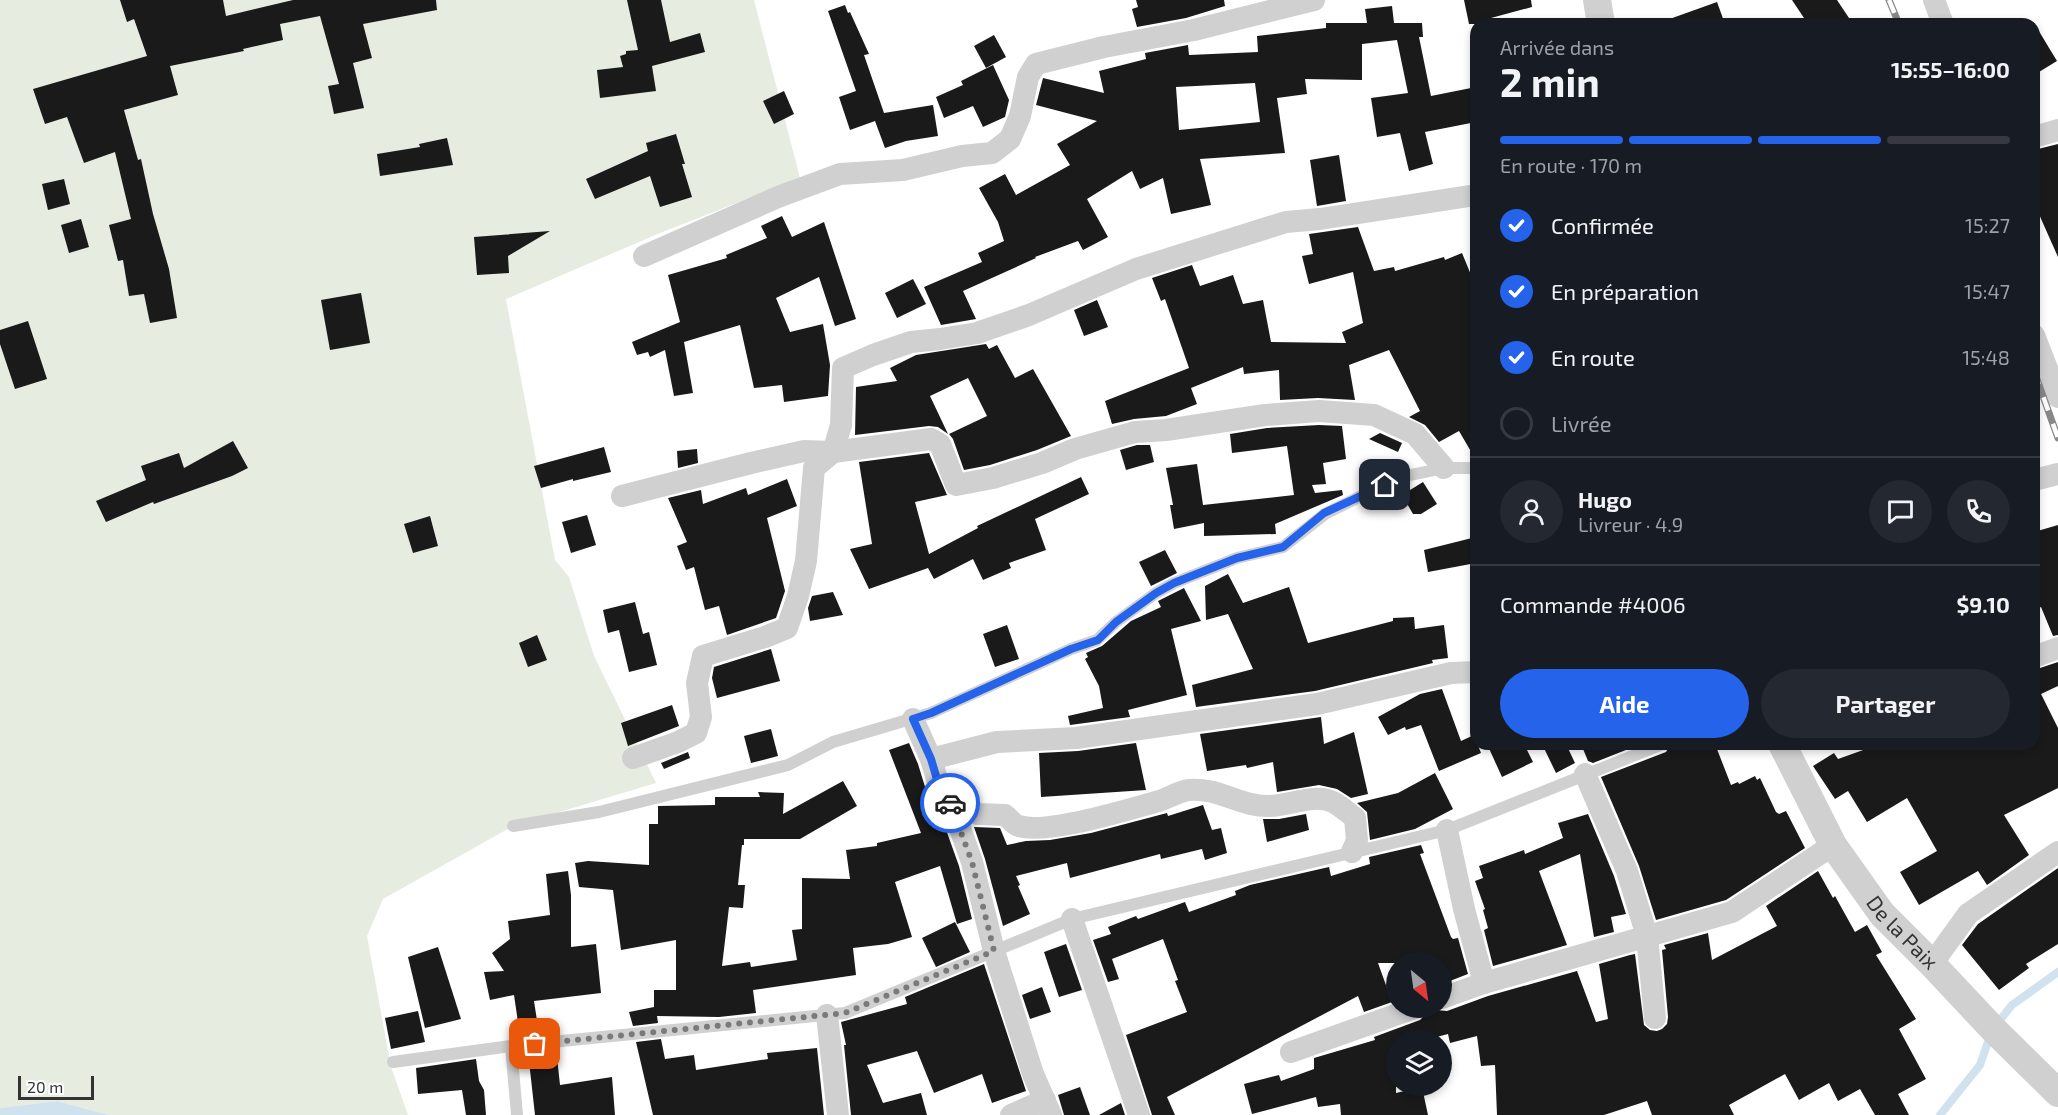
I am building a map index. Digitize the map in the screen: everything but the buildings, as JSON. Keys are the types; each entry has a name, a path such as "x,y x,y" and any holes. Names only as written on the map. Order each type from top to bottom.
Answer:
{"street":[{"path":"644,256 777,197 840,174 903,170 962,156 992,153 1010,139 1020,116 1028,77 1036,64 1104,47 1194,30 1314,0"},
{"path":"1597,0 1600,18"},
{"path":"1934,0 1941,18"},
{"path":"2040,135 2058,130"},
{"path":"633,758 696,733 701,717 697,683 703,656 787,628 798,596 806,561 814,468 833,452 841,425 843,368 911,342 977,333 1029,315 1136,269 1286,222 1320,219 1470,196"},
{"path":"2040,344 2052,363 2058,397"},
{"path":"622,496 804,451 833,452 931,439 940,444 956,485 993,478 1042,463 1075,449 1135,432 1166,430 1265,415 1319,411 1374,415 1414,434 1444,468"},
{"path":"2040,478 2058,474"},
{"path":"2040,655 2058,648"},
{"path":"931,759 997,742 1076,738 1317,704 1451,673 1470,672"},
{"path":"913,719 931,759 939,786 946,789 972,862 994,951 1033,1074 1048,1108 1011,1115"},
{"name":"De la Paix","path":"1791,750 1833,845 1882,914 2058,1093"},
{"path":"1584,774 1621,854 1647,936 1655,1018"},
{"path":"950,802 978,814 1005,815 1018,826 1031,827 1060,826 1160,800 1185,791 1204,789 1242,802 1268,806 1319,799 1332,801 1355,818 1357,840 1352,852"},
{"path":"1447,830 1464,909 1484,983"},
{"path":"1452,994 1484,983 1732,912 1833,845"},
{"path":"1932,964 1968,914 2058,852"},
{"path":"1072,919 1139,1115"},
{"path":"826,1015 838,1115"},
{"path":"1291,1052 1387,1018"}],"lane":[{"path":"513,826 599,812 788,765 833,742 931,713 1071,649 1098,640 1116,622 1174,583 1237,558 1283,547 1324,513 1401,477 1444,468 1470,468"},
{"path":"393,1062 511,1046 853,1011 1072,919 1447,830 1647,750"},
{"path":"511,1046 517,1115"}],"shaded area":[{"path":"0,0 754,0 800,178 660,233 506,299 555,560 569,577 594,656 656,783 513,826 383,899 367,936 391,1067 408,1115 109,1115 57,1101 0,1108"}],"water":[{"path":"57,1101 109,1115 0,1115 0,1108"}],"waterway":[{"path":"1996,1025 2012,1005 2058,972"},
{"path":"1940,1115 1980,1065 1990,1036"}],"railway":[{"path":"1889,0 1896,18"},
{"path":"2040,388 2058,438"}],"way so far":[{"path":"535,1044 845,1013 994,951 972,862 950,803"}],"route":[{"path":"950,803 946,789 939,786 931,759 913,719 931,713 1071,649 1098,640 1116,622 1174,583 1237,558 1283,547 1324,513 1385,485"}]}
